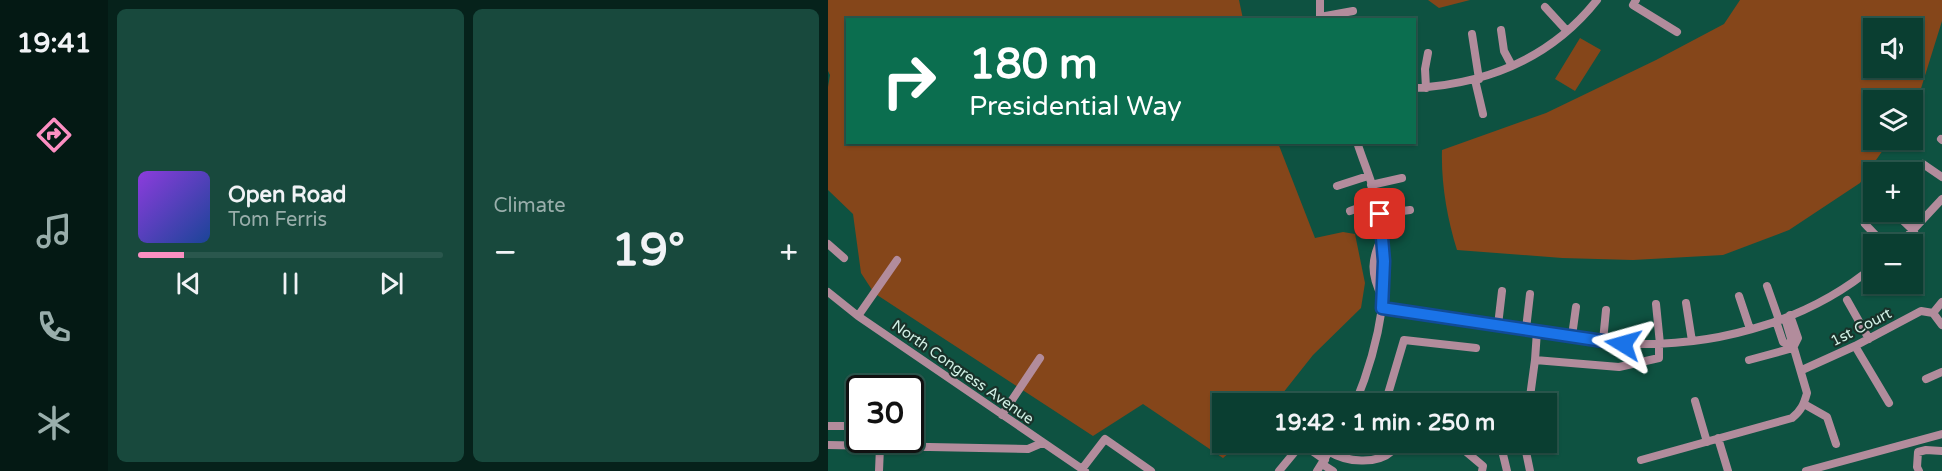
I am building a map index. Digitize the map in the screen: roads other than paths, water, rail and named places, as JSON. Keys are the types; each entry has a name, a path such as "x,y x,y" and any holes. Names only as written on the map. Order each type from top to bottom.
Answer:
{"street":[{"path":"1320,0 1320,18 1353,11"},
{"path":"1583,0 1591,8"},
{"path":"1416,88 1456,85 1477,80 1512,66 1540,51 1567,31 1598,0"},
{"path":"1636,0 1633,5 1677,32"},
{"path":"1545,7 1567,31"},
{"path":"1501,30 1504,51 1512,66"},
{"path":"1472,34 1483,114"},
{"path":"1426,88 1425,69 1428,53"},
{"path":"1358,144 1377,201 1383,235 1389,250 1389,286 1383,298 1373,354 1359,393"},
{"path":"1923,164 1942,177"},
{"path":"1337,186 1402,178"},
{"path":"1911,234 1942,199"},
{"path":"1350,211 1377,201"},
{"path":"1380,214 1410,210"},
{"path":"1905,222 1914,231"},
{"path":"1865,224 1874,234"},
{"path":"1383,235 1374,253 1374,281 1383,298"},
{"path":"828,243 844,258"},
{"path":"858,316 897,260"},
{"path":"1382,308 1623,344 1659,344 1692,341 1750,329 1783,318 1842,289 1863,274"},
{"path":"1641,460 1792,418 1804,404 1807,393 1802,370 1783,318 1767,286"},
{"path":"1498,325 1502,291"},
{"name":"North Congress Avenue","path":"828,292 858,316 1083,470"},
{"path":"1526,329 1530,294"},
{"path":"1739,296 1750,329"},
{"path":"1847,300 1869,339"},
{"path":"1942,302 1933,313 1942,325"},
{"path":"1686,303 1692,341"},
{"path":"1535,360 1619,367 1659,358 1656,304"},
{"path":"1572,336 1576,307"},
{"path":"1603,341 1606,310"},
{"name":"1st Court","path":"1802,370 1855,346 1922,311 1933,313"},
{"path":"1530,393 1537,331"},
{"path":"1389,393 1404,340 1476,348"},
{"path":"1855,346 1889,403"},
{"path":"1749,360 1793,348"},
{"path":"1002,415 1040,358"},
{"path":"1926,379 1942,372"},
{"path":"1695,401 1707,442"},
{"path":"1804,404 1827,417 1836,444"},
{"path":"828,426 846,426"},
{"path":"1806,471 1825,468 1942,434"},
{"path":"1718,438 1728,471"},
{"path":"1083,470 1105,439 1151,471"},
{"path":"924,448 1028,449 1042,443"},
{"path":"828,446 846,446"},
{"path":"1919,471 1918,452 1942,451"},
{"path":"879,471 880,453"},
{"path":"1279,471 1294,453"},
{"path":"1311,453 1322,465 1333,471"},
{"path":"1332,453 1339,457 1370,459 1385,457 1390,453"},
{"path":"1468,453 1483,466 1482,471"},
{"path":"1503,453 1507,471"},
{"path":"1526,453 1530,471"}]}
